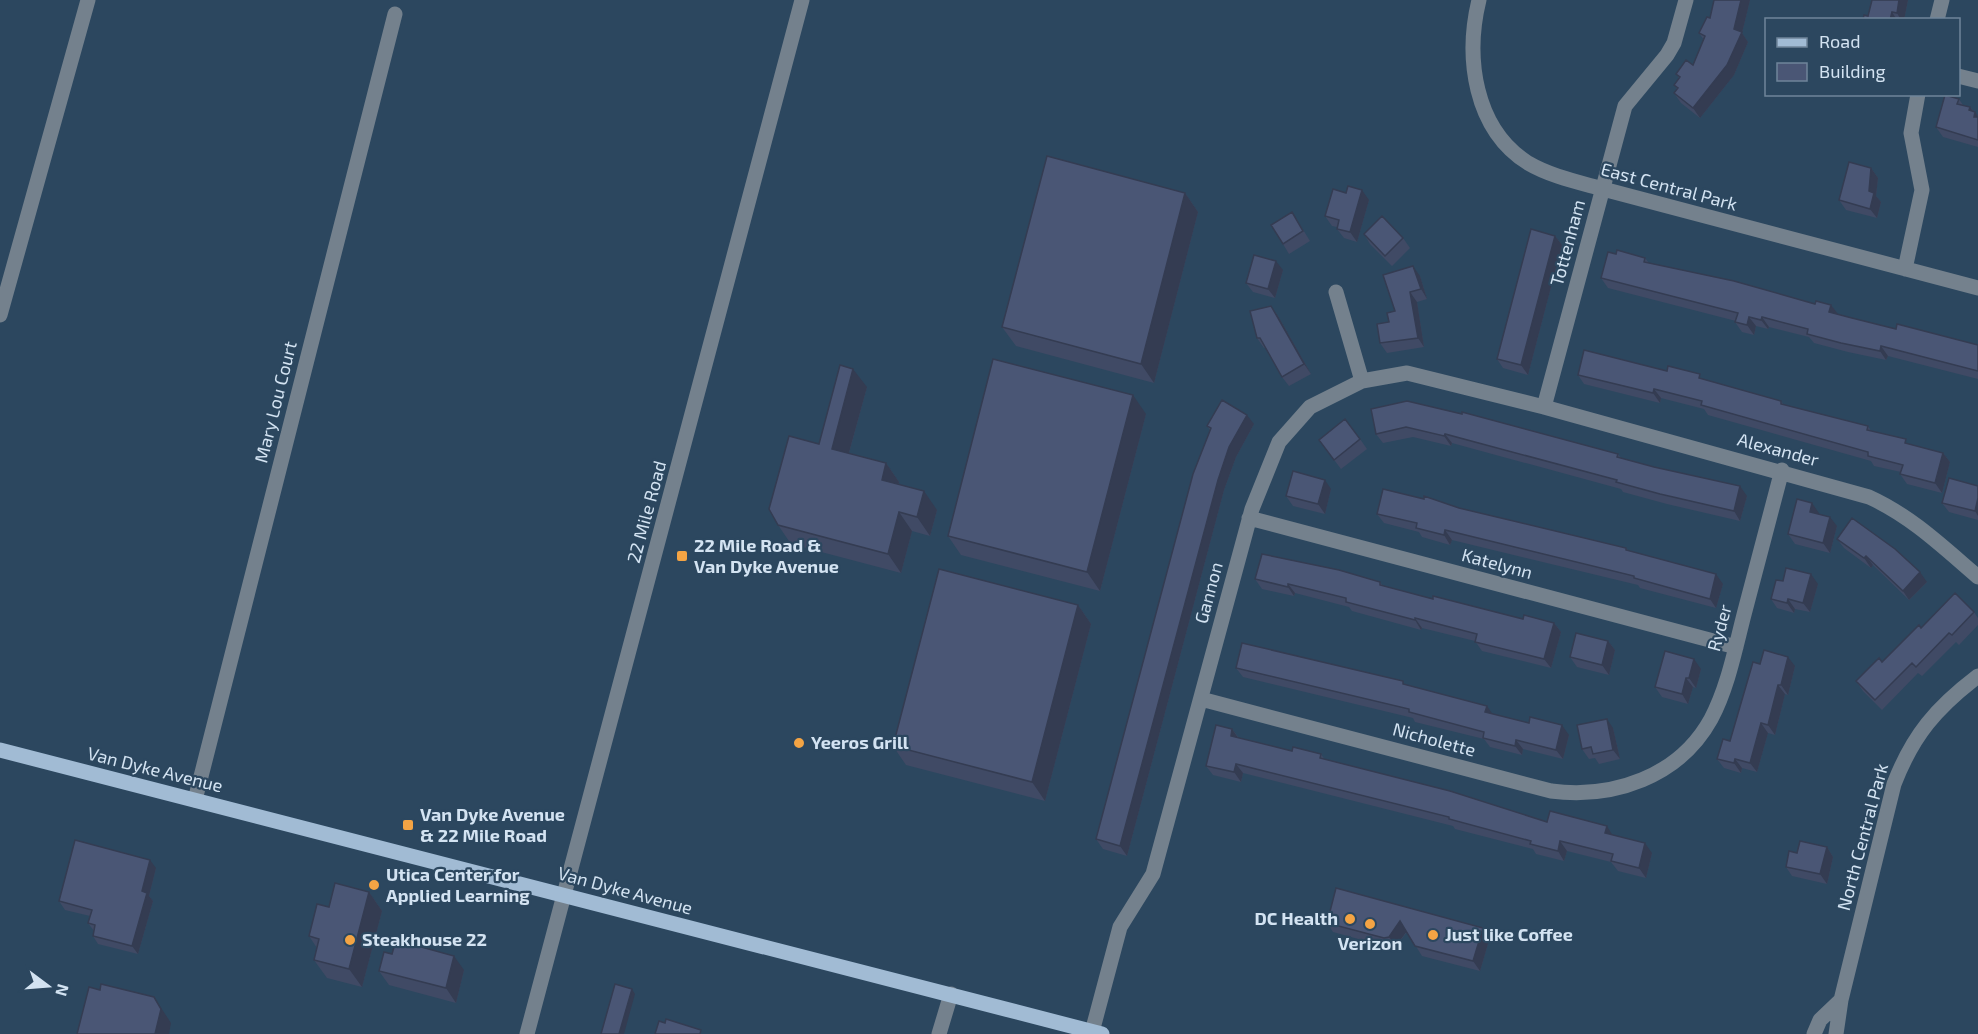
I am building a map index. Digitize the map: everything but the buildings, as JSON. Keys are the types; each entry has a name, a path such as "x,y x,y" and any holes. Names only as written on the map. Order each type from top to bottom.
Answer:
{"main road":[{"name":"Van Dyke Avenue","path":"0,750 1097,1033"}],"street":[{"path":"0,315 88,0"},
{"name":"22 Mile Road","path":"527,1034 566,896 802,0"},
{"name":"East Central Park","path":"1479,0 1471,42 1473,73 1491,123 1528,163 1562,177 1603,189 1978,288"},
{"name":"Tottenham","path":"1544,407 1625,106 1667,55 1674,43 1686,0"},
{"path":"1938,18 1942,0"},
{"name":"Mary Lou Court","path":"195,800 395,14"},
{"path":"1960,76 1978,81"},
{"path":"1905,269 1922,190 1911,133 1918,96"},
{"path":"1336,292 1362,381"},
{"name":"Gannon","path":"1097,1033 1120,927 1153,874 1249,519 1279,442 1310,407 1362,381 1407,373 1544,407"},
{"name":"Alexander","path":"1544,407 1782,470 1891,506 1923,529 1978,577"},
{"name":"Ryder","path":"1658,773 1688,749 1710,720 1723,689 1782,470"},
{"name":"Katelynn","path":"1249,519 1736,647"},
{"name":"North Central Park","path":"1836,1034 1841,1000 1894,784 1907,751 1938,710 1978,676"},
{"name":"Nicholette","path":"1201,699 1551,791 1588,794 1606,792 1658,773"},
{"path":"939,1034 951,994"},
{"path":"1814,1034 1820,1020 1841,1000"}],"place":[{"name":"22 Mile Road & Van Dyke Avenue","path":"682,556"},
{"name":"Yeeros Grill","path":"799,743"},
{"name":"Van Dyke Avenue & 22 Mile Road","path":"408,825"},
{"name":"Utica Center for Applied Learning","path":"374,885"},
{"name":"DC Health","path":"1350,919"},
{"name":"Verizon","path":"1370,924"},
{"name":"Just like Coffee","path":"1433,935"},
{"name":"Steakhouse 22","path":"350,940"}]}
